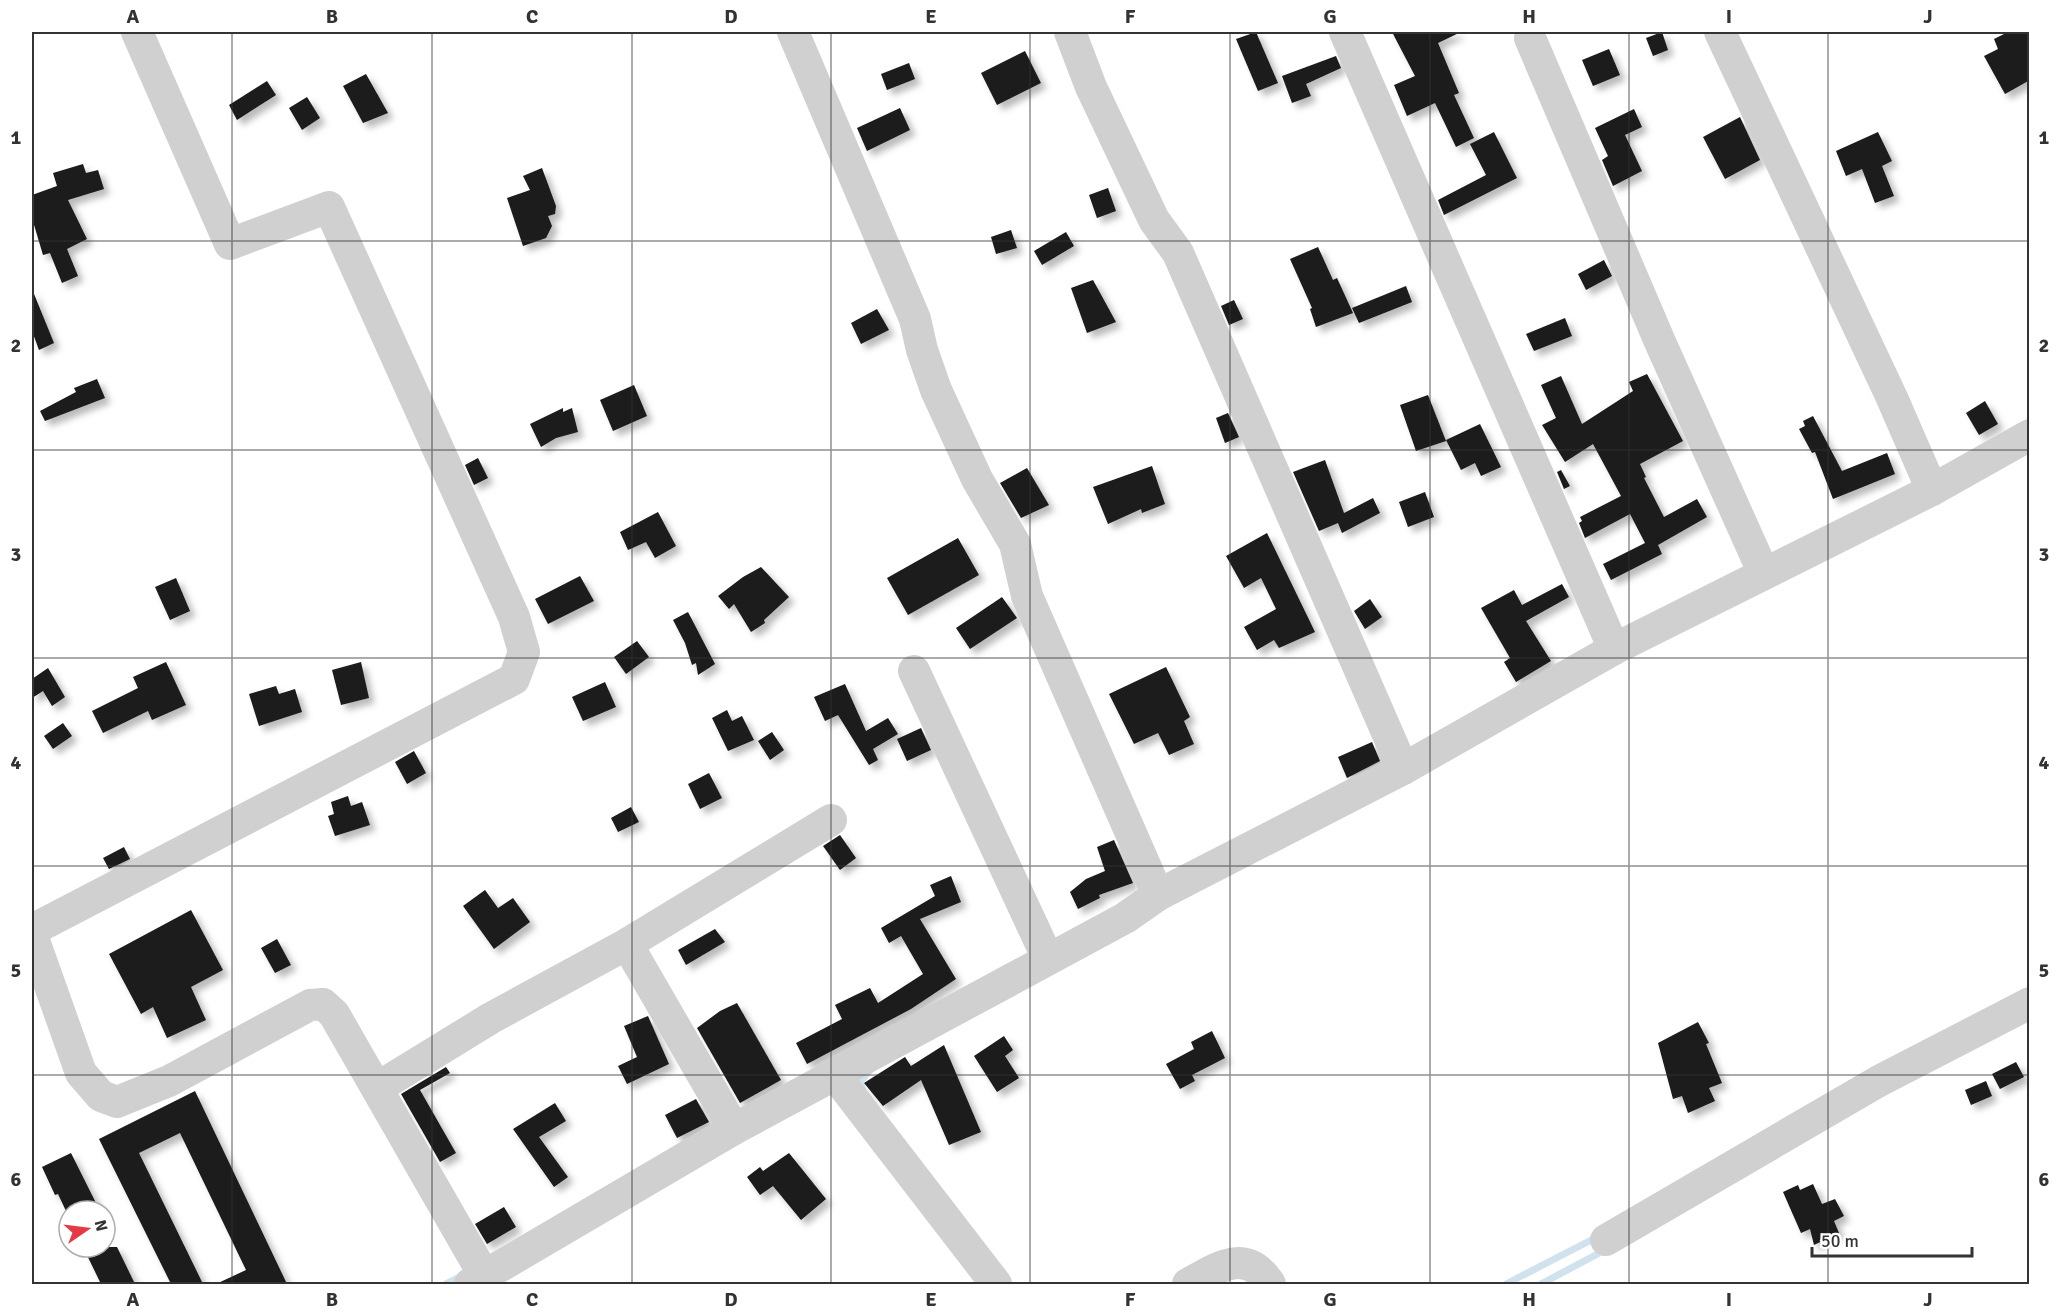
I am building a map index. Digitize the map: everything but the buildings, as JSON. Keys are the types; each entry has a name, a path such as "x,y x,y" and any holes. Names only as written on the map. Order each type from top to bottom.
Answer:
{"street":[{"path":"32,930 514,679 524,652 510,606 329,207 230,244 137,32"},
{"path":"793,32 915,319 922,350 936,390 977,479 1015,544 1027,596 1158,895"},
{"path":"1070,32 1091,87 1154,220 1178,253 1403,769"},
{"path":"1345,32 1614,649"},
{"path":"1720,32 1892,398 1932,490"},
{"path":"1530,38 1665,352 1764,574"},
{"path":"32,935 81,1073 101,1096 117,1102 169,1081 310,1005 323,1004 334,1014 377,1088 478,1281 734,1129 1125,918 1158,895 1403,769 1614,649 1932,490 2030,435"},
{"path":"914,671 1048,959"},
{"path":"377,1088 491,1018 627,944 831,820"},
{"path":"627,944 734,1129"},
{"path":"1606,1240 1879,1081 2030,1003"},
{"path":"835,1075 996,1284"},
{"path":"1188,1284 1236,1262 1247,1263 1258,1268 1270,1284"}],"waterway":[{"path":"863,1090 860,1082 871,1069"},
{"path":"1506,1284 1597,1237"},
{"path":"1541,1284 1605,1250"},
{"path":"446,1284 462,1276"}]}
